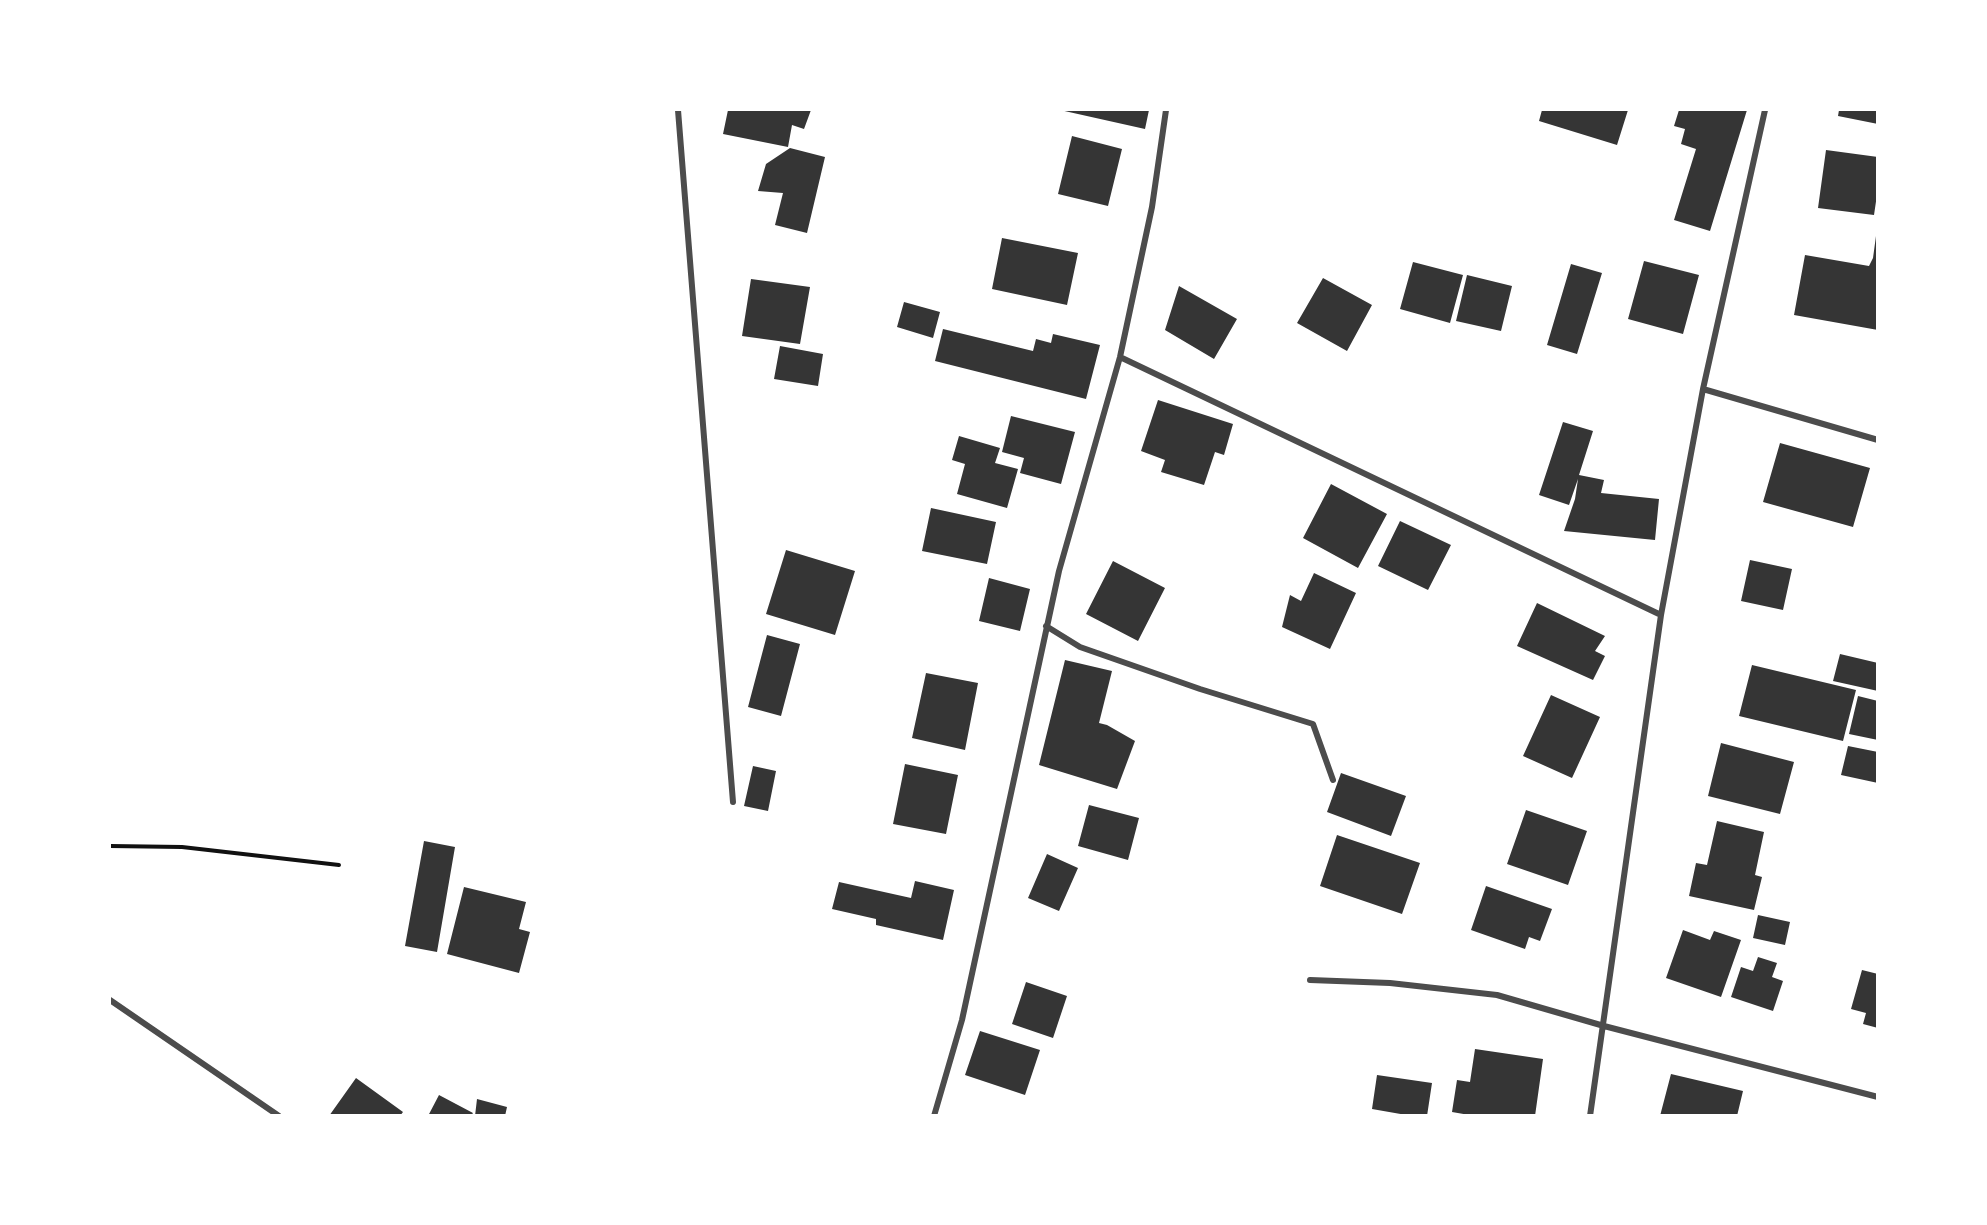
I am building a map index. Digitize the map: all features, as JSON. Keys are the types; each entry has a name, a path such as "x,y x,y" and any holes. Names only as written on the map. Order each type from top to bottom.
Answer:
{"street":[{"path":"678,110 733,802"},
{"path":"934,1116 962,1020 1059,571 1120,357 1152,207 1166,110"},
{"path":"1590,1116 1661,615 1703,389 1766,110"},
{"path":"1120,357 1661,615"},
{"path":"1703,389 1878,440"},
{"path":"1046,626 1080,647 1200,689 1313,724 1333,780"},
{"path":"1310,980 1390,984 1497,995 1604,1026 1878,1097"},
{"path":"110,1000 279,1116"}],"path":[{"path":"110,846 182,847 339,866"}],"building":[{"path":"728,110 811,110 804,129 792,125 788,147 723,134"},
{"path":"1060,110 1149,110 1145,129"},
{"path":"1542,110 1628,110 1617,145 1539,121"},
{"path":"1679,110 1747,110 1710,231 1674,220 1696,149 1681,144 1685,129 1674,126"},
{"path":"1839,110 1878,110 1878,124 1838,116"},
{"path":"1072,136 1122,149 1108,206 1058,194"},
{"path":"790,148 825,157 807,233 775,225 783,193 758,191 766,164"},
{"path":"1826,150 1878,157 1878,188 1874,215 1818,208"},
{"path":"1876,236 1878,330 1794,315 1805,255 1869,266 1873,258"},
{"path":"1002,238 1078,253 1067,305 992,289"},
{"path":"1644,261 1699,275 1683,334 1628,319"},
{"path":"1413,262 1463,275 1450,323 1400,309"},
{"path":"1571,264 1602,273 1577,354 1547,345"},
{"path":"1467,275 1512,286 1501,331 1456,321"},
{"path":"1323,278 1372,305 1347,351 1297,323"},
{"path":"751,279 810,287 800,344 742,336"},
{"path":"1179,286 1237,319 1214,359 1165,330"},
{"path":"904,302 940,312 933,338 897,327"},
{"path":"943,329 1033,351 1036,339 1051,343 1053,334 1100,345 1086,399 935,361"},
{"path":"780,346 823,354 818,386 774,379"},
{"path":"1158,400 1233,424 1224,455 1215,452 1204,485 1161,472 1165,460 1141,451"},
{"path":"1011,416 1075,432 1061,484 1020,473 1024,458 1002,452"},
{"path":"1563,422 1593,431 1579,475 1604,480 1601,493 1659,499 1655,540 1564,531 1575,499 1578,479 1569,505 1539,495"},
{"path":"959,436 1000,448 995,463 1018,469 1007,508 957,494 965,464 952,460"},
{"path":"1780,443 1870,468 1853,527 1763,502"},
{"path":"1331,484 1387,514 1358,568 1303,538"},
{"path":"931,508 996,522 987,564 922,551"},
{"path":"1400,521 1451,545 1428,590 1378,566"},
{"path":"786,550 855,571 835,635 766,614"},
{"path":"1750,560 1792,569 1783,610 1741,601"},
{"path":"1113,561 1165,588 1138,641 1086,614"},
{"path":"1314,573 1356,593 1330,649 1282,627 1290,595 1301,601"},
{"path":"989,578 1030,589 1020,631 979,621"},
{"path":"1537,603 1605,636 1595,651 1605,656 1593,680 1517,646"},
{"path":"767,635 800,644 781,716 748,707"},
{"path":"1840,654 1878,663 1878,691 1833,681"},
{"path":"1065,660 1112,671 1099,723 1135,741 1117,789 1039,765"},
{"path":"1752,665 1856,690 1843,741 1739,716"},
{"path":"926,673 978,683 965,750 912,738"},
{"path":"1551,695 1600,717 1572,778 1523,756"},
{"path":"1858,696 1878,701 1878,740 1849,734"},
{"path":"1721,743 1794,762 1780,814 1708,796"},
{"path":"1848,746 1878,752 1878,783 1841,775"},
{"path":"905,764 958,775 946,834 893,824"},
{"path":"753,766 776,771 768,811 744,806"},
{"path":"1341,773 1406,796 1391,836 1327,812"},
{"path":"1089,805 1139,818 1128,860 1078,846"},
{"path":"1526,810 1587,831 1568,885 1507,864"},
{"path":"1717,821 1764,832 1755,875 1762,877 1754,910 1689,896 1696,863 1707,865"},
{"path":"1337,835 1420,863 1402,914 1320,886"},
{"path":"424,841 455,847 437,952 405,946"},
{"path":"1047,854 1078,868 1059,911 1028,898"},
{"path":"915,881 954,890 943,940 876,925 876,919 832,909 839,882 911,898"},
{"path":"1486,886 1552,909 1540,941 1529,937 1525,949 1471,930"},
{"path":"464,887 526,902 519,929 530,932 519,973 447,954"},
{"path":"1758,915 1790,922 1785,945 1753,938"},
{"path":"1683,930 1710,940 1714,931 1741,940 1721,997 1666,978"},
{"path":"1758,957 1777,963 1772,977 1783,981 1773,1011 1731,997 1741,967 1753,971"},
{"path":"1862,970 1878,974 1878,1028 1863,1024 1866,1013 1851,1009"},
{"path":"1026,982 1067,996 1053,1038 1012,1024"},
{"path":"980,1031 1040,1050 1025,1095 965,1075"},
{"path":"1475,1049 1543,1059 1535,1116 1475,1116 1452,1112 1457,1080 1470,1082"},
{"path":"1671,1074 1743,1091 1737,1116 1660,1116"},
{"path":"1377,1075 1432,1083 1427,1116 1412,1116 1372,1109"},
{"path":"356,1078 403,1112 400,1116 329,1116"},
{"path":"439,1095 473,1113 471,1116 428,1116"},
{"path":"477,1099 507,1107 505,1116 475,1116"}]}
